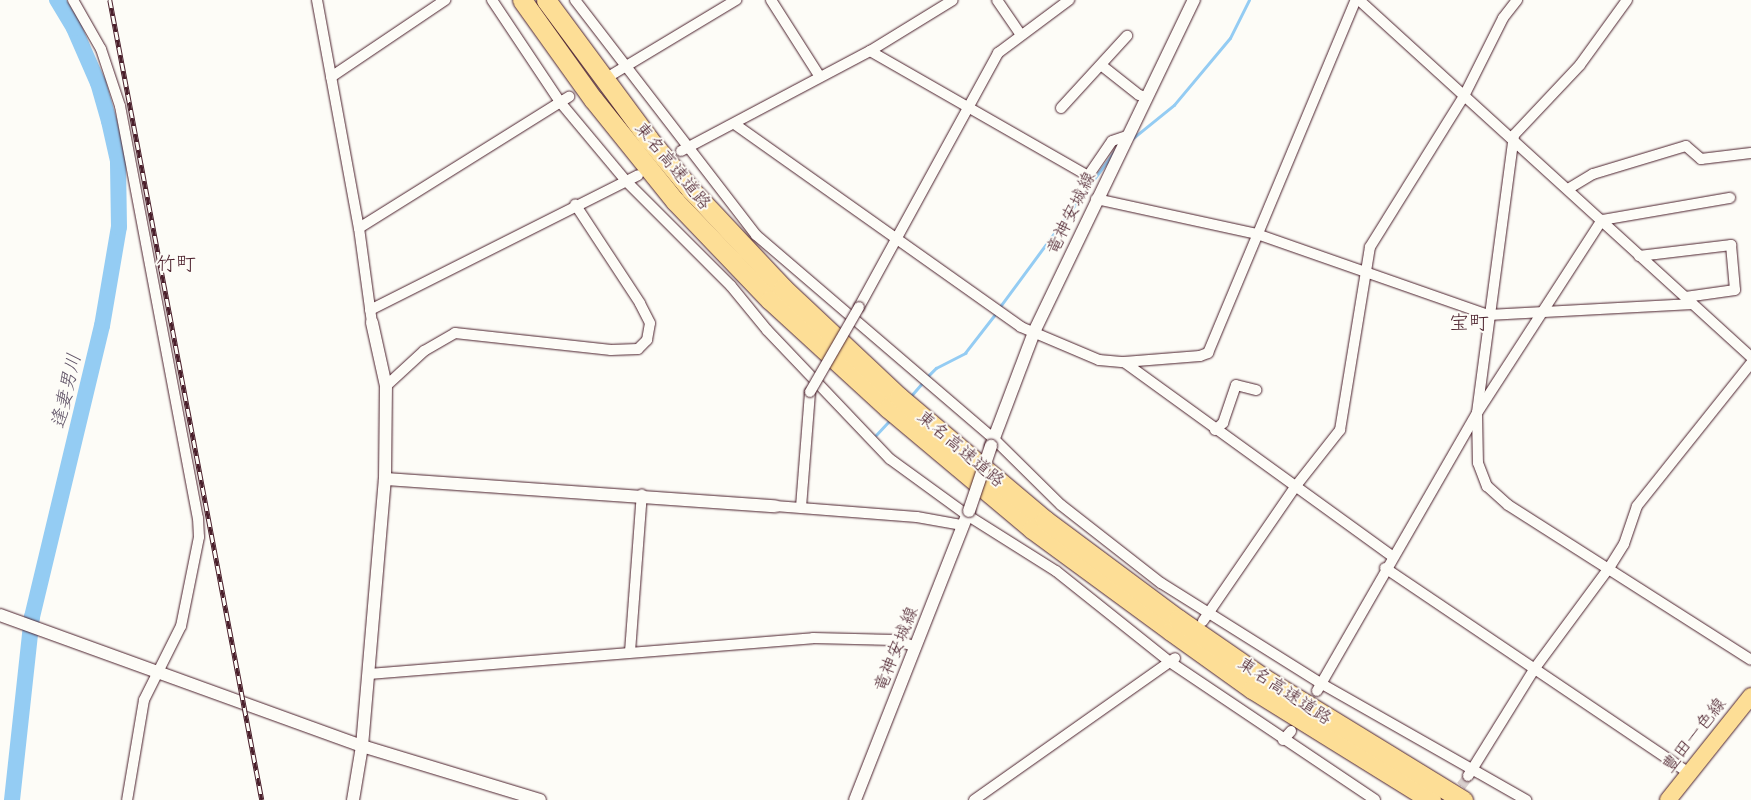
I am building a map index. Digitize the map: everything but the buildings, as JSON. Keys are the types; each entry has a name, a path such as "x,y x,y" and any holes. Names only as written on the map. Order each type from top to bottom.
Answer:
{"highway":[{"name":"東名高速道路","path":"522,0 593,99 675,201 770,300 881,402 1032,529 1171,631 1252,689 1430,800"},
{"name":"東名高速道路","path":"546,0 642,131 691,190 783,288 900,397 1045,520 1178,619 1262,677 1463,800"}],"main road":[{"name":"豊田一色線","path":"1668,800 1751,696"}],"street":[{"path":"73,0 101,49 120,106 198,518 199,537 181,626 144,700 127,800"},
{"path":"316,0 359,228 372,323 386,386 385,479 362,746 353,800"},
{"path":"331,77 445,0"},
{"path":"492,0 626,181 731,286 767,330 890,459 966,517 1056,571 1172,660 1283,740 1375,800"},
{"path":"575,0 685,150 756,235 1061,505 1161,584 1209,611 1319,688 1470,774 1526,800"},
{"path":"613,74 736,0"},
{"path":"771,0 820,77"},
{"path":"685,150 736,125 870,51 953,0"},
{"path":"997,0 1021,35"},
{"path":"802,507 810,392 998,53 1069,0"},
{"name":"竜神安城線","path":"855,800 966,517 1034,332 1096,199 1148,97 1194,0"},
{"path":"736,125 895,241 1020,327 1099,360 1124,362 1208,353 1358,0 1751,357"},
{"path":"1203,621 1295,487 1340,430 1370,247 1464,96 1503,18 1517,0"},
{"path":"1627,0 1580,65 1513,140 1476,413 1478,463 1487,486 1508,505 1751,660"},
{"path":"1061,108 1127,36"},
{"path":"870,51 966,108 1088,176 1112,141 1129,135"},
{"path":"1100,65 1139,95 1148,97"},
{"path":"359,228 564,99"},
{"path":"1568,189 1594,174 1686,146 1701,158 1751,153"},
{"path":"370,310 575,204 638,175"},
{"path":"1319,688 1385,568 1476,413 1602,220 1730,198"},
{"path":"1096,199 1257,234 1365,274 1488,315 1689,300 1735,290 1731,245 1640,256"},
{"path":"386,386 436,342 455,333 611,350 638,349 647,340 650,323 640,303 575,204"},
{"path":"1124,362 1215,430 1392,556"},
{"path":"1470,774 1534,668 1609,568 1624,544 1636,506 1751,363"},
{"path":"1215,430 1223,423 1236,385 1256,390"},
{"path":"385,479 642,494 918,517 966,517"},
{"path":"630,652 642,494"},
{"path":"1385,568 1689,773"},
{"path":"0,615 362,746 540,800"},
{"path":"368,674 837,637 895,640 916,646"},
{"path":"974,800 1172,660"},
{"path":"1283,740 1291,731"}],"waterway":[{"name":"逢妻男川","path":"12,800 32,617 102,326 119,227 118,161 109,121 98,83 74,28 57,0"},
{"path":"1132,139 1174,105 1230,38 1249,0"},
{"path":"999,308 1117,148"},
{"path":"926,378 936,368 965,353 996,313"},
{"path":"910,397 923,382"},
{"path":"876,435 890,420"}],"tunnel":[{"path":"1452,798 1468,777"}],"railway":[{"path":"110,0 262,800"}],"district":[{"name":"竹町","path":"176,263"},
{"name":"宝町","path":"1469,322"}]}
